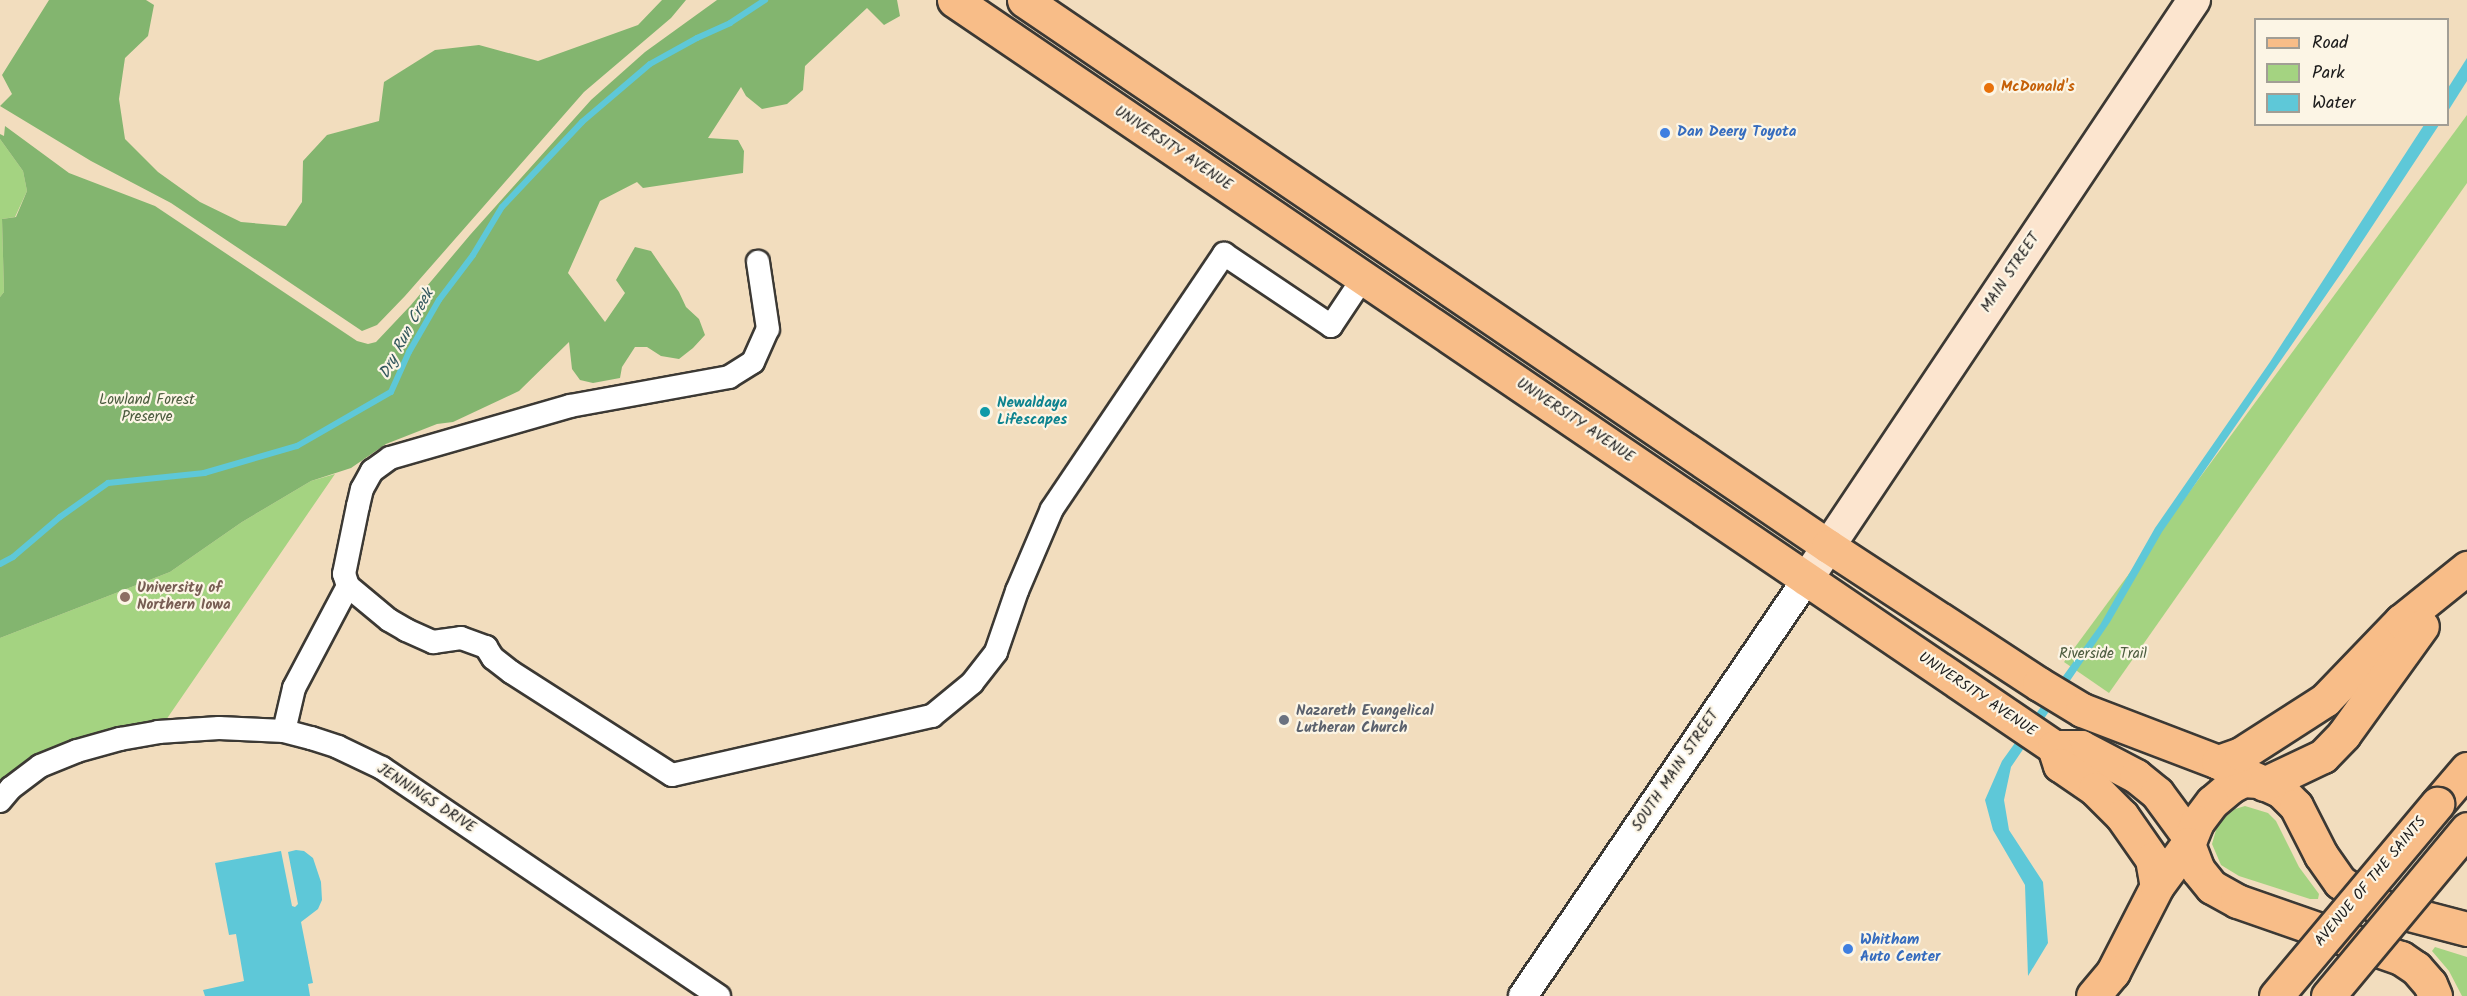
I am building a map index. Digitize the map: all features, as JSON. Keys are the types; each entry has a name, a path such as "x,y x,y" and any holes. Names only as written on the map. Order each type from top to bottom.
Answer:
{"main road":[{"name":"UNIVERSITY AVENUE","path":"954,0 2054,747"},
{"path":"1024,0 1828,546 2039,684 2082,710 2218,762 2281,791 2296,806 2321,855 2340,882 2374,905 2467,929"},
{"name":"MAIN STREET","path":"1828,546 2194,0"},
{"name":"SOUTH MAIN STREET","path":"1806,580 1828,546"},
{"path":"2218,762 2241,754 2325,700 2401,621 2467,568"},
{"path":"2093,996 2113,972 2157,886 2189,841 2197,822 2212,802 2243,780 2261,782 2323,756 2343,734 2395,661 2467,568"},
{"path":"2157,886 2152,860 2122,816 2095,789 2060,765 2054,747 2081,747 2136,776 2157,794 2189,841 2198,870 2212,887 2237,901 2401,958 2416,968 2435,996"},
{"name":"AVENUE OF THE SAINTS","path":"2276,996 2467,769"},
{"path":"2328,996 2467,829"}],"street":[{"path":"758,262 768,329 753,362 729,377 570,406 390,458 372,471 362,489 344,574 348,586 389,620 433,642 461,638 486,647 494,658 511,672 672,775 932,716 972,683 996,652 1017,591 1052,509 1224,254 1331,326 1363,278"},
{"name":"SOUTH MAIN STREET","path":"1523,996 1806,580"},
{"path":"284,731 294,688 348,586"},
{"name":"JENNINGS DRIVE","path":"0,801 11,788 40,766 94,746 188,729 284,731 339,747 382,768 719,996"}],"green space":[{"path":"49,0 146,0 154,5 148,36 125,58 119,99 125,139 158,172 200,202 241,222 286,226 302,202 303,161 327,135 379,121 384,82 435,50 479,45 538,61 638,25 662,0 686,0 671,18 584,92 405,296 377,325 362,331 171,203 91,161 0,106 12,94 2,75"},
{"name":"Lowland Forest Preserve","path":"717,0 897,0 900,16 884,25 867,8 805,66 803,90 787,104 762,109 746,96 741,87 708,138 738,140 744,151 743,173 643,188 637,182 600,201 568,273 605,322 625,293 616,280 635,247 651,251 679,292 686,307 699,319 705,335 693,348 679,359 661,356 647,347 635,347 622,367 620,378 593,383 580,380 572,369 569,342 519,391 453,422 437,424 386,444 351,468 311,481 242,522 170,572 0,638 0,297 4,292 2,219 16,217 27,191 23,171 0,139 0,134 4,136 5,126 69,173 155,206 357,341 368,344 376,342 411,305 470,235 591,100 645,52"},
{"name":"Riverside Trail","path":"2467,115 2467,183 2109,693 2064,662"},
{"path":"0,139 23,171 27,191 15,217 2,219 4,292 0,297"},
{"path":"335,474 166,720 86,735 68,742 50,750 0,786 0,638 170,572 242,522 311,481"},
{"path":"2245,806 2268,813 2276,821 2299,867 2319,894 2318,899 2310,899 2239,876 2221,865 2212,844 2218,823 2235,809"},
{"path":"2435,947 2467,957 2467,996 2462,996 2449,971 2432,951"}],"water":[{"path":"2467,58 2467,81 2449,109 2449,86"},
{"path":"2423,126 2438,126 2342,272 2162,532 2110,622 2011,767 2004,800 2009,830 2043,882 2048,943 2028,976 2025,885 1993,830 1985,800 2002,761 2100,625 2155,528 2270,362"},
{"path":"281,851 292,906 295,907 298,904 288,852 304,851 313,858 321,882 322,900 318,909 301,922 313,983 308,984 310,996 205,996 203,990 244,981 236,934 229,935 215,863"}],"waterway":[{"name":"Dry Run Creek","path":"0,564 13,557 60,517 108,483 204,473 297,446 391,392 409,352 439,300 473,255 502,207 582,122 650,64 730,23 765,0"}],"place":[{"name":"McDonald's","path":"1989,88"},
{"name":"Dan Deery Toyota","path":"1665,133"},
{"name":"Newaldaya Lifescapes","path":"985,412"},
{"name":"University of Northern Iowa","path":"125,597"},
{"name":"Nazareth Evangelical Lutheran Church","path":"1284,720"},
{"name":"Whitham Auto Center","path":"1848,949"}]}
